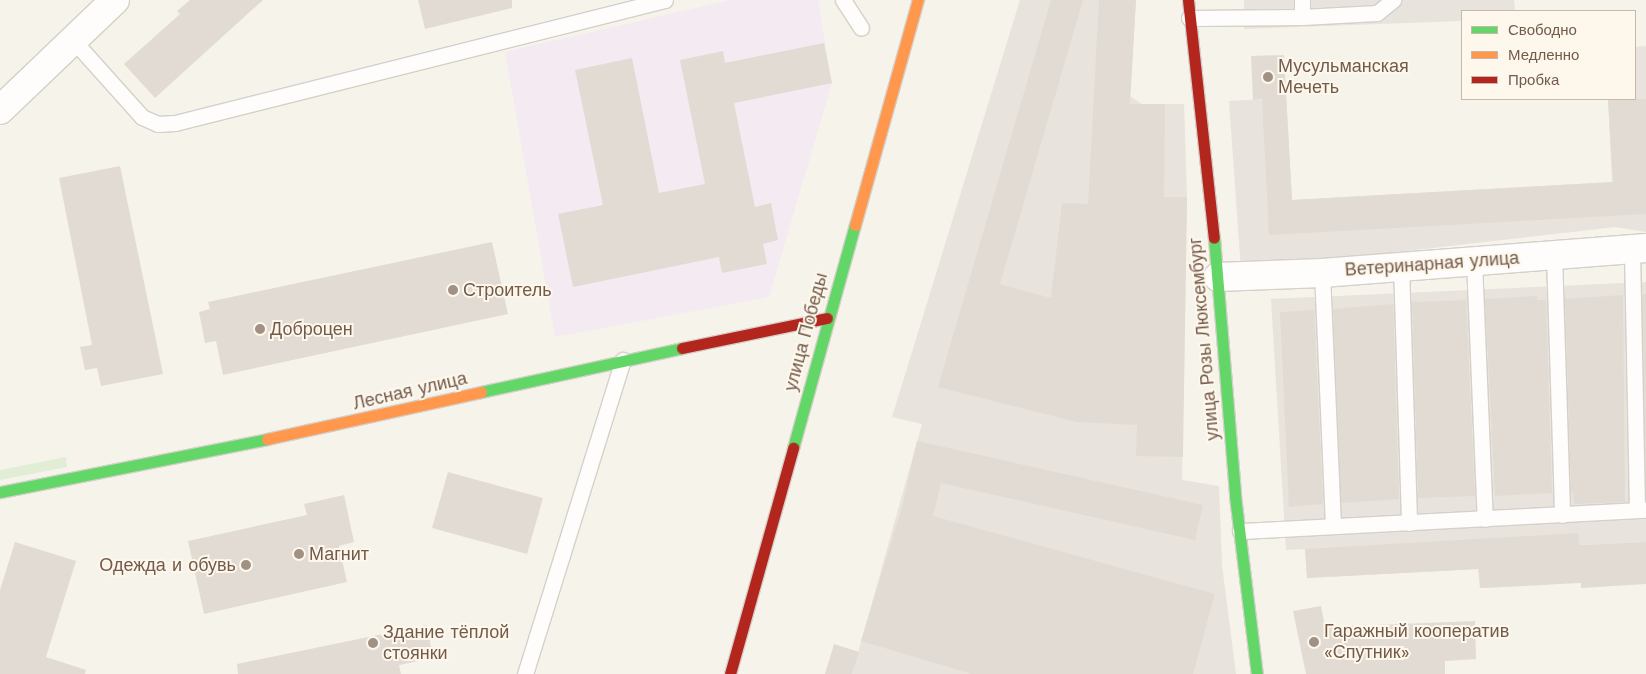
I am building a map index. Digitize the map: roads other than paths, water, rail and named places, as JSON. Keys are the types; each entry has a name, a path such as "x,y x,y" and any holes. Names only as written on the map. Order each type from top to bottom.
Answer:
{"street":[{"path":"0,110 115,0"},
{"name":"улица Победы","path":"730,674 827,318 918,0"},
{"name":"улица Розы Люксембург","path":"1188,0 1218,277 1240,531 1257,674"},
{"name":"Ветеринарная улица","path":"1218,277 1322,273 1639,249"},
{"name":"Лесная улица","path":"0,492 356,421 623,360 827,318"}],"lane":[{"path":"73,40 142,117 158,124 175,122 665,0"},
{"path":"843,0 861,28"},
{"path":"1302,0 1302,17"},
{"path":"1190,18 1302,17 1377,13 1393,0"},
{"path":"1240,531 1642,510 1639,249"},
{"path":"1554,255 1562,515"},
{"path":"1474,261 1486,519"},
{"path":"1401,266 1409,523"},
{"path":"1322,273 1333,526"},
{"path":"525,674 623,360"}],"place":[{"name":"Мусульманская Мечеть","path":"1268,77"},
{"name":"Строитель","path":"453,290"},
{"name":"Доброцен","path":"260,329"},
{"name":"Магнит","path":"299,554"},
{"name":"Одежда и обувь","path":"246,565"},
{"name":"Гаражный кооператив «Спутник»","path":"1314,642"},
{"name":"Здание тёплой стоянки","path":"373,643"}]}
